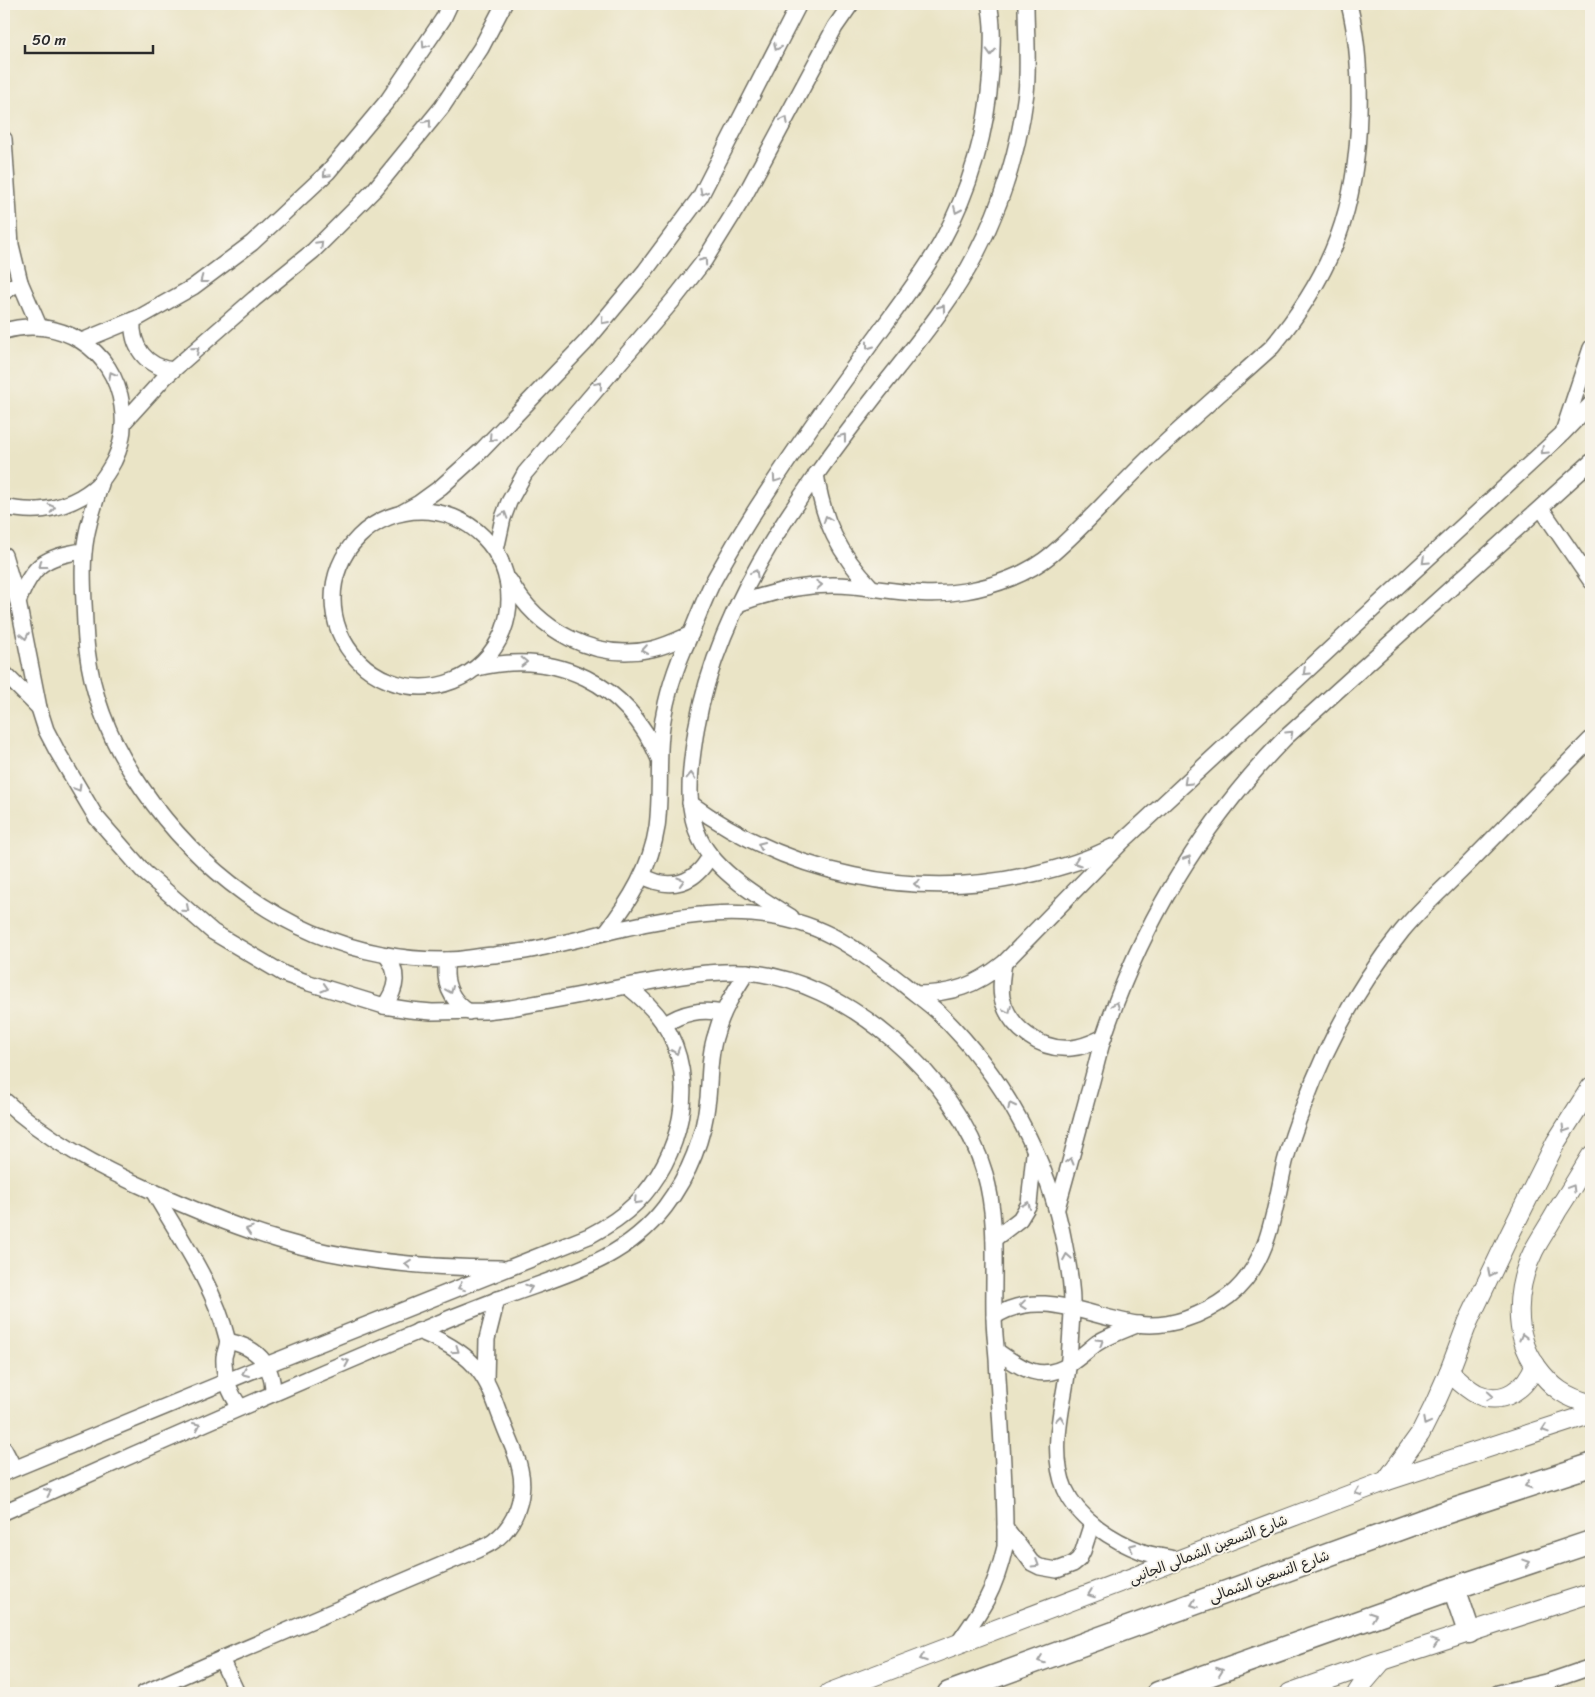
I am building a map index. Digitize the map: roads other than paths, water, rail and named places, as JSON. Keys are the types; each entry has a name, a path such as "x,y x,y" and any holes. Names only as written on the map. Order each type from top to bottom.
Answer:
{"main road":[{"name":"شارع التسعين الشمالى","path":"949,1693 1435,1516 1591,1465"},
{"path":"1158,1693 1454,1588 1591,1542"},
{"path":"1454,1588 1469,1632"}],"street":[{"path":"82,341 133,320 193,287 252,243 328,172 388,100 443,19 450,4"},
{"path":"125,421 173,370 254,299 313,251 375,189 442,107 481,48 504,4"},
{"path":"401,513 441,487 482,450 585,343 645,271 700,197 799,4"},
{"path":"691,634 671,643 628,652 606,650 585,645 565,637 546,625 516,593 503,568 491,545 477,530 460,520 441,513 428,511 401,513 387,517 374,523 363,532 344,554 338,567 332,593 334,620 348,649 358,662 385,680 400,685 416,687 447,683 462,677 476,668 488,656 498,642 505,626 509,609 509,591 503,568 496,550 503,518 509,502 525,473 675,298 704,261 745,195 835,27 851,4"},
{"path":"606,932 626,906 643,876 649,860 657,826 662,734 666,708 680,658 714,579 765,495 924,270 955,216 968,188 986,117 992,49 990,4"},
{"path":"1026,4 1026,91 1013,159 1004,192 991,223 977,253 950,298 816,474 765,554 738,604 712,666 702,700 694,742 690,803 694,824 710,856 753,892 800,922 847,944 883,968 936,1010 969,1044 990,1071 1007,1098 1034,1150 1057,1208 1070,1277 1072,1308 1068,1366 1060,1413 1058,1441 1059,1467 1063,1485 1070,1499 1083,1515 1112,1537 1143,1552 1179,1560"},
{"path":"738,604 775,592 833,585 912,594 948,594 993,584 1018,574 1051,555 1154,454 1272,347 1301,309 1325,267 1344,222 1354,178 1357,156 1360,88 1357,47 1349,4"},
{"path":"4,139 10,245 20,282 39,326"},
{"path":"4,292 20,282"},
{"path":"133,320 133,336 139,351 150,363 173,370"},
{"path":"4,330 16,327 39,326 54,328 82,341 106,362 120,390 125,421 123,438 118,454 100,484 86,535 82,569 87,649 97,698 117,747 147,795 165,819 192,848 228,881 252,898 304,928 360,949 386,955 447,960 534,950 606,932 718,912 757,914 800,922"},
{"path":"1562,434 1591,348"},
{"path":"916,994 935,994 963,988 989,975 1004,963 1122,842 1562,434 1591,404"},
{"path":"1057,1208 1104,1037 1129,971 1160,907 1196,846 1238,789 1285,738 1591,462"},
{"path":"816,474 824,510 838,544 848,560 872,588"},
{"path":"4,507 37,511 54,508 70,503 100,484"},
{"path":"1541,508 1591,581"},
{"path":"18,602 26,581 41,564 62,554 84,551"},
{"path":"4,555 18,602 39,708 56,752 96,817 144,872 213,932 284,974 309,984 384,1006 432,1012 470,1012 511,1008 676,976 714,971 769,975 814,989 834,1000 885,1034 908,1053 925,1071 955,1110 978,1152 990,1196 994,1239 994,1317 1006,1527 1005,1547 996,1581 979,1614 956,1646"},
{"path":"476,668 513,662 532,662 570,670 587,678 619,699 632,713 648,737 660,763"},
{"path":"4,673 39,708"},
{"path":"996,1351 1021,1368 1032,1372 1052,1373 1068,1366 1104,1339 1139,1324 1180,1320 1198,1314 1224,1300 1245,1280 1256,1265 1264,1248 1286,1160 1300,1114 1340,1026 1369,976 1404,930 1591,740"},
{"path":"690,803 715,821 738,834 787,857 838,872 890,882 970,884 1022,877 1074,863 1099,854 1122,842"},
{"path":"643,876 653,882 676,884 696,874 710,856"},
{"path":"384,1006 396,984 395,969 386,955"},
{"path":"447,960 445,977 450,994 462,1007 470,1012"},
{"path":"1004,963 1001,981 1003,999 1009,1016 1020,1030 1035,1040 1052,1047 1061,1048 1088,1045 1104,1037"},
{"path":"4,1512 240,1407 418,1332 498,1299 571,1274 605,1258 636,1237 663,1210 684,1177 700,1139 708,1099 714,1042 724,1012 747,972"},
{"path":"4,1449 9,1471 266,1365 589,1236 606,1227 636,1202 660,1171 676,1134 683,1095 679,1058 673,1040 654,1010 626,986"},
{"path":"664,1025 683,1014 703,1010 724,1012"},
{"path":"1386,1481 1420,1434 1449,1372 1468,1322 1510,1234 1556,1142 1591,1087"},
{"path":"4,1100 14,1110 58,1142 104,1169 226,1223 281,1241 337,1254 394,1263 451,1268 509,1268"},
{"path":"994,1239 1020,1219 1029,1204 1034,1150"},
{"path":"1591,1156 1534,1250 1526,1269 1519,1309 1520,1329 1525,1349 1549,1384 1568,1396 1591,1404"},
{"path":"153,1191 196,1265 214,1302 228,1341 224,1365 227,1381 234,1399 240,1407"},
{"path":"486,1380 491,1318 498,1299"},
{"path":"994,1317 1006,1309 1018,1305 1050,1304 1139,1324"},
{"path":"144,1693 477,1550 494,1540 509,1526 518,1508 522,1489 520,1469 486,1380 473,1364 456,1350 438,1339 418,1332"},
{"path":"228,1341 250,1348 266,1365 272,1378 273,1393"},
{"path":"1449,1372 1479,1395 1497,1397 1506,1396 1522,1387 1532,1373 1535,1364"},
{"name":"شارع التسعين الشمالى الجانبى","path":"829,1693 1386,1481 1591,1414"},
{"path":"1006,1527 1032,1563 1040,1568 1057,1570 1073,1564 1079,1558 1092,1523"},
{"path":"1290,1693 1384,1660 1591,1593"},
{"path":"221,1659 237,1693"},
{"path":"1357,1693 1384,1660"},
{"path":"1498,1693 1550,1681 1591,1667"}]}
